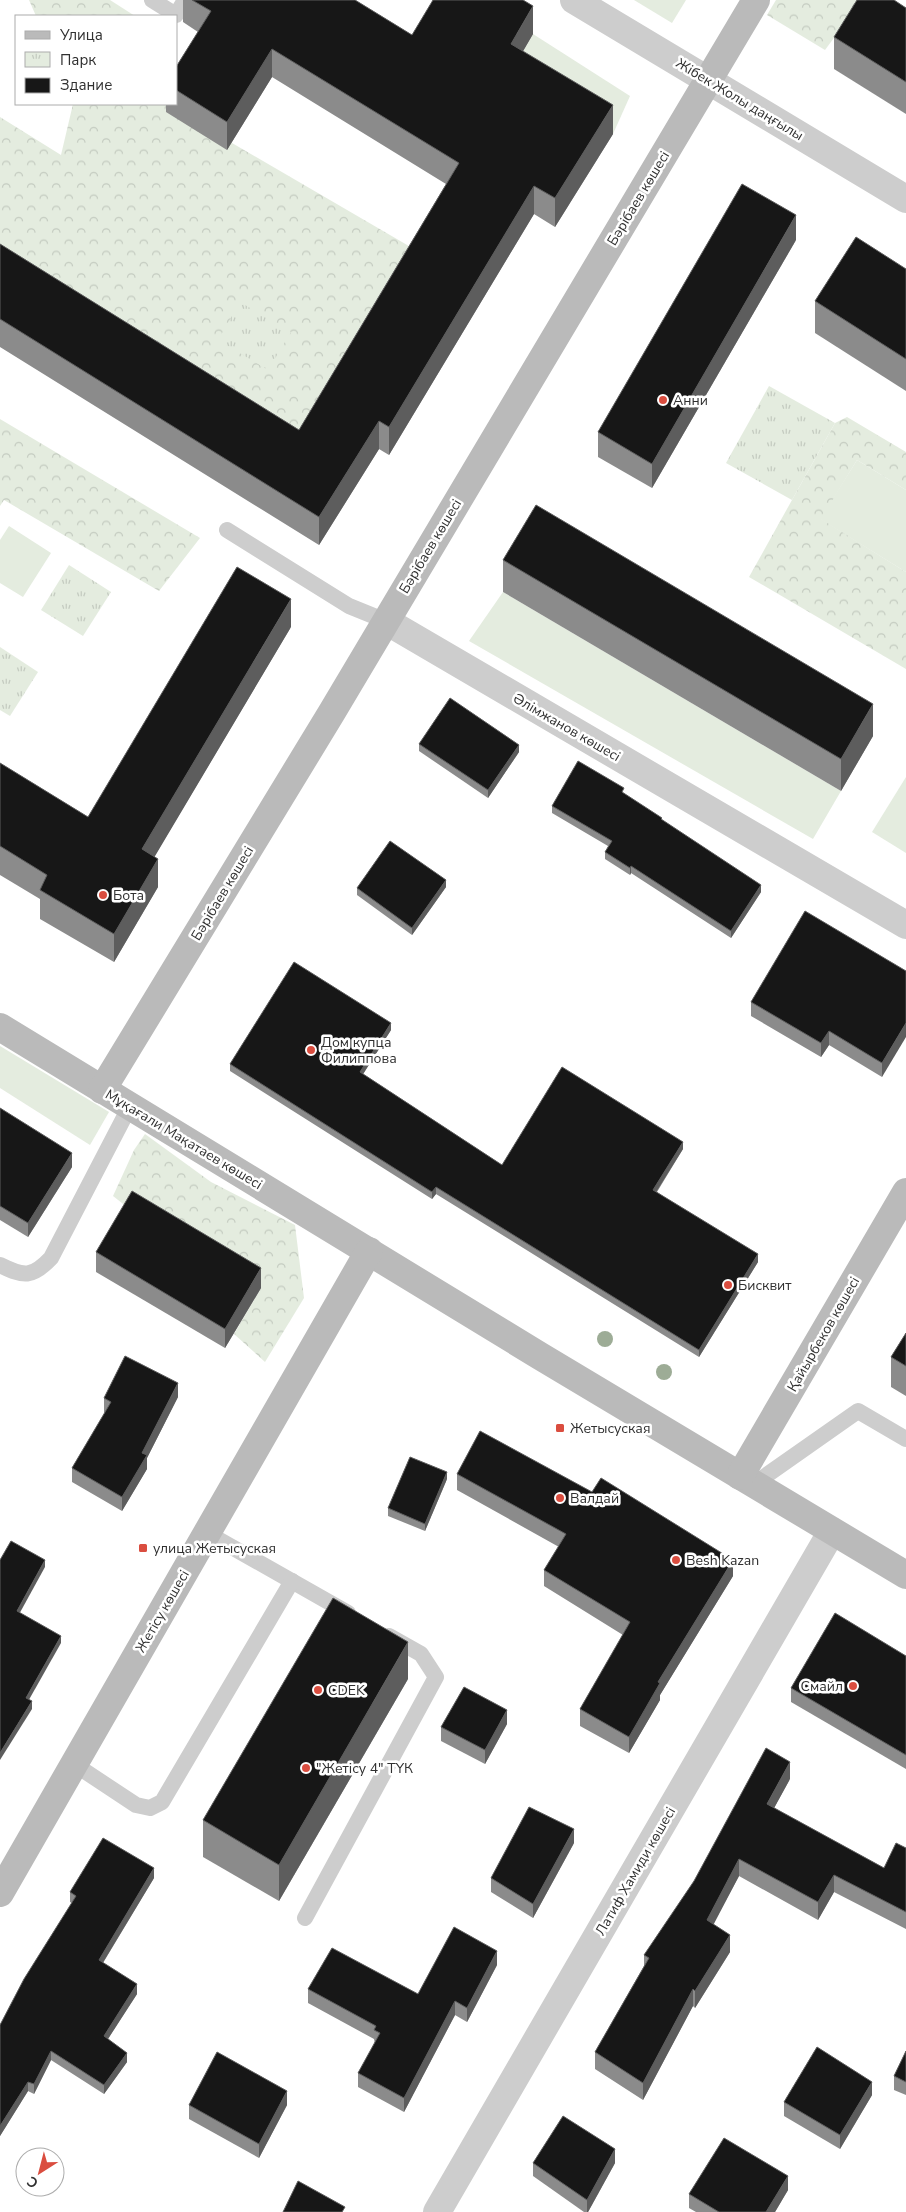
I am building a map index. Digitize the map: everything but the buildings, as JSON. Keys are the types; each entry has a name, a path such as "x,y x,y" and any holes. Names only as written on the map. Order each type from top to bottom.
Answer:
{"street":[{"name":"Жібек Жолы даңғылы","path":"574,0 906,199"},
{"name":"Бәрібаев көшесі","path":"102,1090 386,621 756,0"},
{"name":"Әлімжанов көшесі","path":"386,621 906,925"},
{"name":"Мұқағали Мақатаев көшесі","path":"0,1027 906,1575"},
{"name":"Қайырбеков көшесі","path":"747,1480 904,1199"},
{"name":"Жетісу көшесі","path":"0,1893 369,1251"},
{"name":"Латиф Хамиди көшесі","path":"438,2212 832,1531"}],"lane":[{"path":"152,0 176,15 185,0"},
{"name":"Әлімжанов көшесі","path":"227,530 350,606 386,621"},
{"path":"0,1265 12,1271 27,1274 39,1270 51,1258 130,1106"},
{"path":"747,1480 858,1411 906,1439"},
{"path":"207,1533 360,1620"},
{"path":"74,1764 136,1804 150,1808 162,1802 292,1581"},
{"path":"305,1918 436,1677 421,1654 378,1630"}],"green space":[{"path":"29,0 110,0 133,15 36,15"},
{"path":"634,0 686,0 672,23"},
{"path":"776,0 862,0 825,50 767,15"},
{"path":"533,34 630,96 613,134 511,72"},
{"path":"73,105 173,105 232,143 414,249 289,452 0,272 0,117 61,155"},
{"path":"240,302 291,332 268,370 218,340"},
{"path":"769,386 835,423 792,500 726,463"},
{"path":"847,417 906,452 906,490 857,460 821,519 906,572 906,669 749,577 835,423"},
{"path":"0,419 200,538 159,591 4,500 0,506"},
{"path":"857,460 906,490 906,572 820,519"},
{"path":"9,526 51,553 23,597 0,583 0,540"},
{"path":"69,565 111,592 83,636 41,610"},
{"path":"503,592 841,791 813,839 469,641"},
{"path":"0,647 38,672 10,716 0,710"},
{"path":"906,777 906,853 872,832"},
{"path":"0,1046 109,1112 90,1145 0,1088"},
{"path":"145,1134 211,1182 295,1225 304,1298 265,1362 234,1334 261,1288 132,1211 113,1196 134,1150"}],"place":[{"name":"Анни","path":"663,400"},
{"name":"Бота","path":"103,895"},
{"name":"Дом купца Филиппова","path":"311,1050"},
{"name":"Бисквит","path":"728,1285"},
{"name":"Жетысуская","path":"560,1428"},
{"name":"Валдай","path":"560,1498"},
{"name":"улица Жетысуская","path":"143,1548"},
{"name":"Besh Kazan","path":"676,1560"},
{"name":"Смайл","path":"853,1686"},
{"name":"CDEK","path":"318,1690"},
{"name":"\"Жетісу 4\" ТҮК","path":"306,1768"}]}
